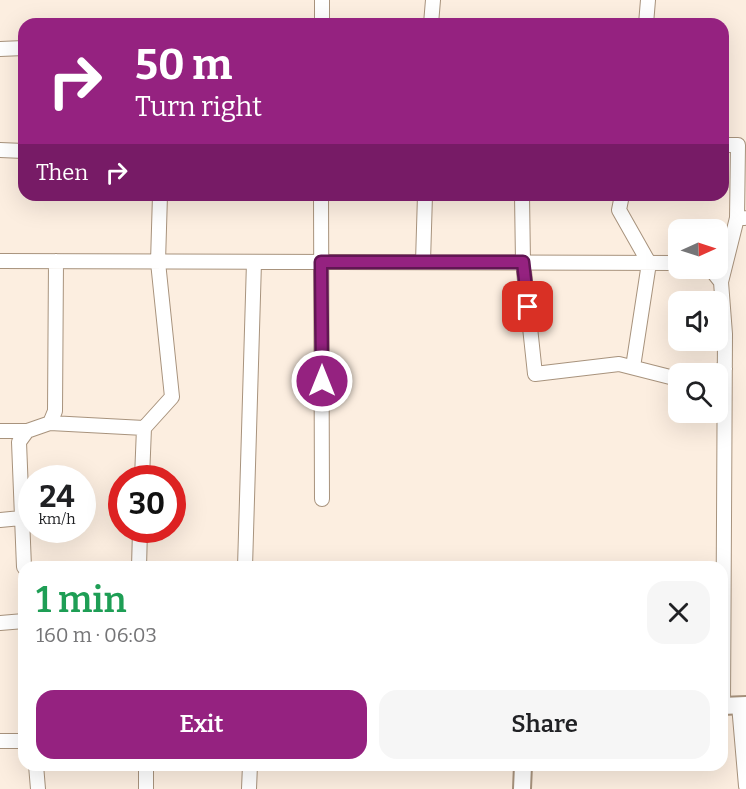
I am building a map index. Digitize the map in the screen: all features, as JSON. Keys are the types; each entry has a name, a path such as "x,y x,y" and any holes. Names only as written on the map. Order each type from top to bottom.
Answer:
{"street":[{"path":"322,0 322,18"},
{"path":"432,18 433,0"},
{"path":"646,18 648,0"},
{"path":"0,49 18,48"},
{"path":"725,363 721,282 742,218 738,145 729,145"},
{"path":"0,150 18,151"},
{"path":"143,465 144,428 172,397 158,262 160,201"},
{"path":"321,201 322,499"},
{"path":"423,262 425,201"},
{"path":"522,201 523,262 535,374 619,364 668,376"},
{"path":"621,201 620,210 649,263 633,367"},
{"path":"0,261 668,263"},
{"path":"50,423 57,396 56,261"},
{"path":"245,561 254,262"},
{"path":"0,431 27,431 50,423 144,428"},
{"path":"726,423 732,706 746,786"},
{"path":"20,465 19,442 27,431"},
{"path":"0,520 18,518"},
{"path":"23,543 24,561"},
{"path":"140,543 140,561"},
{"path":"0,623 18,622"},
{"path":"0,741 18,741"},
{"path":"36,771 38,789"},
{"path":"146,771 146,789"},
{"path":"249,789 250,771"},
{"path":"522,789 523,771"}],"route":[{"path":"322,381 321,262 523,262 528,307"}]}
